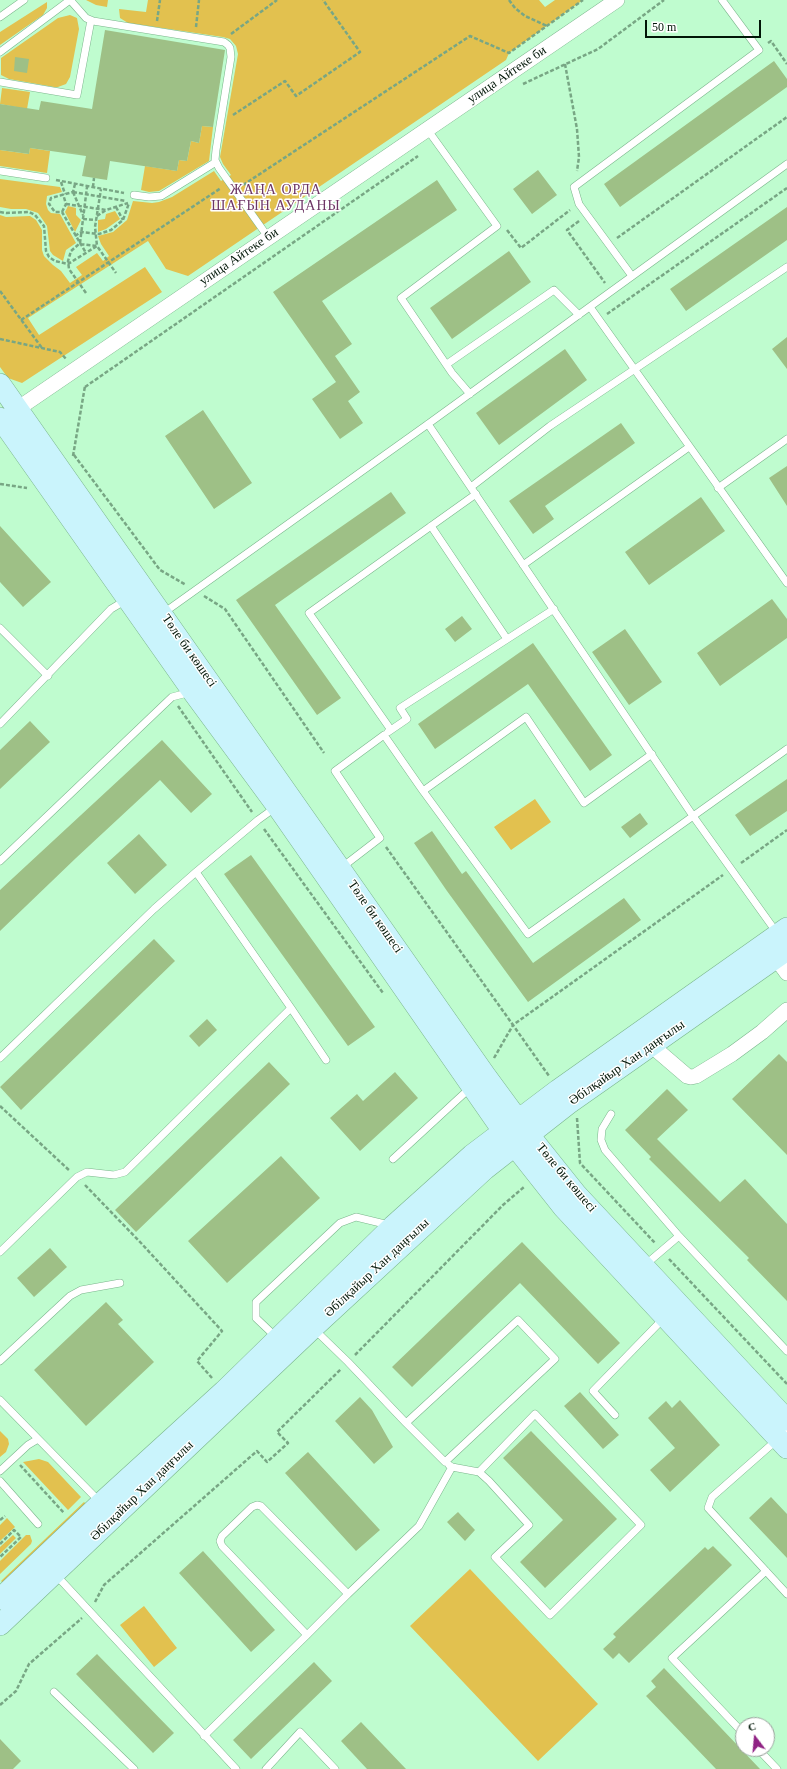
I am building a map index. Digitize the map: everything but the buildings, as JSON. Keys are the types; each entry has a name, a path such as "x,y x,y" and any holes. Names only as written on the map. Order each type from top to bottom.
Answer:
{"main road":[{"name":"Төле би көшесі","path":"0,384 5,417 128,599 193,692 277,806 472,1086 644,1266 785,1434"},
{"name":"Төле би көшесі","path":"46,476 162,614 341,868 517,1133 538,1175 563,1207 666,1316 785,1434"},
{"name":"Әбілқайыр Хан даңғылы","path":"563,1097 652,1046 783,949"},
{"name":"Әбілқайыр Хан даңғылы","path":"0,1625 47,1567 307,1322 485,1169 517,1133 563,1097 783,949"},
{"name":"Әбілқайыр Хан даңғылы","path":"108,1509 224,1391 278,1339 307,1322 393,1226 472,1155 517,1133"},
{"name":"Әбілқайыр Хан даңғылы","path":"0,1598 47,1567"}],"street":[{"name":"улица Айтеке би","path":"5,417 617,0"},
{"path":"652,1046 687,1076 696,1076 732,1054 762,1032 787,1010"}],"lane":[{"path":"0,17 24,0"},
{"path":"0,52 71,0 80,12 91,20 156,32 224,42 230,48 231,57 215,155 216,162 268,237"},
{"path":"632,276 579,204 574,188 759,50 722,0"},
{"path":"0,82 78,95 91,20"},
{"path":"427,129 497,226 401,298 470,394"},
{"path":"134,195 149,198 161,196 216,162"},
{"path":"162,614 470,394 787,164"},
{"path":"0,171 46,178"},
{"path":"471,487 550,426 787,267"},
{"path":"447,364 554,290 579,315"},
{"path":"590,307 787,583"},
{"path":"428,424 783,949"},
{"path":"718,488 787,439"},
{"path":"524,565 689,447"},
{"path":"391,730 309,613 476,494"},
{"path":"431,526 507,639"},
{"path":"0,724 48,676 111,609 128,599"},
{"path":"341,868 380,838 335,771 407,719 400,708 554,609"},
{"path":"0,628 48,676"},
{"path":"0,861 172,697 193,692"},
{"path":"423,791 526,717 584,803 652,754"},
{"path":"384,735 423,791 528,934 787,750"},
{"path":"0,1058 149,914 196,872 277,806"},
{"path":"196,872 326,1060"},
{"path":"0,1252 77,1177 87,1172 114,1175 125,1172 291,1008"},
{"path":"393,1159 472,1086"},
{"path":"611,1114 602,1129 601,1140 605,1150 679,1236 787,1351"},
{"path":"278,1339 256,1318 256,1302 340,1223 356,1217 393,1226"},
{"path":"644,1266 679,1236"},
{"path":"0,1360 70,1296 81,1290 120,1284"},
{"path":"615,1415 593,1391 666,1316"},
{"path":"406,1423 518,1320 555,1359 445,1462"},
{"path":"307,1322 445,1462 452,1467 479,1472 529,1525 495,1557 550,1615 640,1525 535,1414 479,1472"},
{"path":"0,1400 108,1509"},
{"path":"785,1434 712,1497 708,1508 787,1594"},
{"path":"0,1471 28,1445 38,1439"},
{"path":"204,1736 419,1526 452,1467"},
{"path":"0,1481 38,1524"},
{"path":"307,1635 222,1546 220,1541 222,1536 252,1507 261,1506 348,1594"},
{"path":"47,1567 236,1769"},
{"path":"735,1725 672,1658 766,1571"},
{"path":"54,1692 134,1769"},
{"path":"266,1769 300,1732 335,1769"},
{"path":"766,1757 777,1769"}],"path":[{"path":"156,32 160,0"},
{"path":"194,38 199,0"},
{"path":"220,42 277,0"},
{"path":"220,124 285,81 296,96 360,52 323,0"},
{"path":"508,0 525,16 547,26"},
{"path":"21,320 222,187 228,194 235,190 470,36 508,53 583,0"},
{"path":"518,87 598,49 664,0"},
{"path":"759,50 771,41 787,64"},
{"path":"565,64 578,136 579,157 574,188"},
{"path":"608,244 787,117"},
{"path":"46,476 85,387 437,143"},
{"path":"46,178 134,195"},
{"path":"93,187 94,178"},
{"path":"61,182 66,204 62,212"},
{"path":"74,184 73,192 83,217"},
{"path":"86,293 68,264 70,253 80,244 87,186"},
{"path":"599,319 787,188"},
{"path":"101,189 97,218 97,246 116,273"},
{"path":"62,212 52,210 49,200 73,192 129,201 129,203"},
{"path":"66,204 106,210 129,203"},
{"path":"75,236 81,232 103,233 111,230 123,220 129,203"},
{"path":"497,226 502,223 520,248 579,204"},
{"path":"116,207 123,220"},
{"path":"83,217 97,218 106,210"},
{"path":"0,212 29,212 35,215 44,226 45,246 49,257 62,264 68,264 97,246"},
{"path":"62,212 86,253"},
{"path":"587,215 567,230 612,291"},
{"path":"80,244 97,246"},
{"path":"0,291 42,348"},
{"path":"0,339 60,352 85,387"},
{"path":"0,484 46,476 160,570 225,609 324,753"},
{"path":"172,697 386,998"},
{"path":"513,1025 787,830"},
{"path":"380,838 513,1025 578,1120 580,1163 787,1384"},
{"path":"0,1106 77,1177 141,1243 222,1331 197,1361 224,1391"},
{"path":"0,1705 16,1691 29,1664 89,1612 104,1586 257,1451 267,1462 288,1443 277,1432 503,1205 538,1175"},
{"path":"18,1463 66,1515"},
{"path":"0,1520 5,1516"},
{"path":"0,1544 14,1530 21,1537 0,1557"}],"shaded area":[{"path":"86,0 108,0 107,7 96,5"},
{"path":"148,0 539,0 545,7 555,0 583,0 509,53 506,60 188,276 166,269 148,241 28,318 39,335 145,267 162,292 22,383 8,378 0,367 0,215 6,217 30,216 36,220 42,230 42,250 44,256 61,271 70,283 82,275 76,267 97,253 103,261 109,256 101,244 98,236 113,232 127,220 133,201 152,203 159,202 172,197 214,171 221,181 231,175 220,157 238,54 236,46 230,39 223,37 128,23 120,18 119,9 146,12"},
{"path":"47,2 47,8 43,15 0,45 0,32"},
{"path":"70,15 77,18 79,29 70,77 66,84 54,87 9,79 1,75 1,58 58,18"},
{"path":"2,88 30,92 27,109 0,104"},
{"path":"202,126 213,127 209,161 159,191 149,192 141,190 145,166 177,171 179,160 187,161 191,141 199,143"},
{"path":"30,148 50,151 47,173 0,166 0,150 29,154"},
{"path":"0,179 60,187 62,192 47,196 46,204 51,213 60,214 76,243 66,250 63,261 53,255 50,251 47,226 38,213 26,209 0,207"},
{"path":"68,206 76,208 76,215 81,220 75,232 65,212"},
{"path":"115,211 120,219 106,229 98,232 98,220 105,219 106,214"},
{"path":"535,799 551,822 511,850 494,827"},
{"path":"0,1431 8,1439 9,1444 6,1452 0,1457"},
{"path":"39,1459 48,1462 81,1497 68,1510 23,1462"},
{"path":"84,1502 86,1504 3,1583 1,1581"},
{"path":"7,1518 15,1527 0,1541 0,1525"},
{"path":"13,1535 16,1538 0,1554 0,1547"},
{"path":"26,1535 30,1535 32,1541 31,1544 0,1574 0,1561"},
{"path":"470,1569 598,1704 538,1761 410,1626"},
{"path":"144,1606 177,1648 154,1667 120,1625"}],"district":[{"name":"ЖАҢА ОРДА ШАҒЫН АУДАНЫ","path":"276,198"}]}
